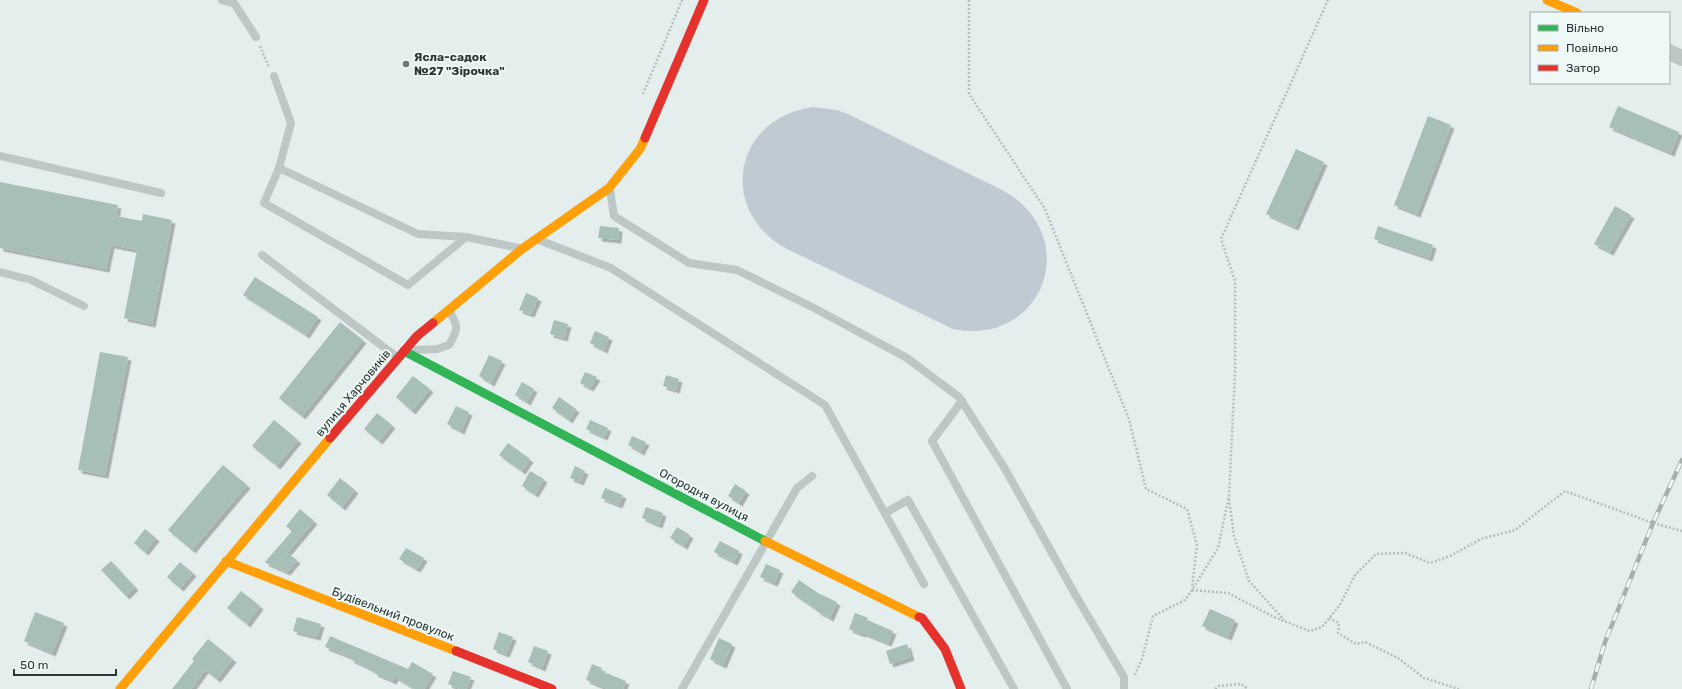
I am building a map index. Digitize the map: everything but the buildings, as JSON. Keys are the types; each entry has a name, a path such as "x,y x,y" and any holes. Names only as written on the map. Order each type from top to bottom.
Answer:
{"street":[{"name":"вулиця Харчовиків","path":"120,689 226,561 417,336 522,249 609,188 640,149 704,0"},
{"path":"1547,0 1575,12"},
{"path":"1670,52 1682,58"},
{"name":"Огородня вулиця","path":"404,351 766,541 922,618 945,649 961,689"},
{"name":"Будівельний провулок","path":"226,561 552,689"}],"lane":[{"path":"222,0 234,3 256,37"},
{"path":"274,76 291,123 280,168 264,203 408,284 466,237"},
{"path":"0,156 161,193"},
{"path":"280,168 418,234 466,237 522,249"},
{"path":"609,188 614,216 657,244 689,263 737,270 814,308 907,358 959,397 1004,467 1076,596 1124,677 1124,689"},
{"path":"537,239 611,268 825,406 924,584"},
{"path":"262,254 398,358"},
{"path":"0,272 31,280 84,306"},
{"path":"404,351 437,349 449,345 456,334 456,322 448,310"},
{"path":"962,402 932,441 1067,689"},
{"path":"682,689 797,488 812,476"},
{"path":"885,513 908,500 1014,689"}],"path":[{"path":"969,0 969,94 1045,209 1129,419 1146,489 1187,509 1197,545 1192,590"},
{"path":"1133,678 1142,659 1153,616 1185,600 1218,548 1229,496 1235,373 1235,281 1221,239 1328,0"},
{"path":"256,37 274,76"},
{"path":"1192,590 1228,593 1310,631 1322,627 1340,605 1356,575 1376,554 1405,554 1430,563 1481,540 1515,530 1565,491 1653,523 1682,531"},
{"path":"1229,496 1234,536 1249,581 1284,620"},
{"path":"1329,618 1339,623 1338,633 1356,644 1365,642 1398,658 1424,678 1459,689"},
{"path":"1215,689 1219,686 1241,684 1248,689"}],"shaded area":[{"path":"813,107 837,110 848,114 1004,191 1028,211 1042,234 1047,260 1042,284 1030,305 1010,322 984,330 953,329 785,248 763,231 750,211 743,189 744,167 751,146 766,128 786,115"}],"railway":[{"path":"1591,689 1605,642 1653,523 1682,460"}],"traffic: fast":[{"path":"404,351 765,541"}],"traffic: slow":[{"path":"1547,0 1575,12"},
{"path":"433,323 522,249 609,188 640,149 645,138"},
{"path":"120,689 330,438"},
{"path":"765,541 919,617"},
{"path":"226,561 456,651"}],"traffic: jam":[{"path":"645,138 704,0"},
{"path":"330,438 417,336 433,323"},
{"path":"919,617 922,618 945,649 961,689"},
{"path":"456,651 552,689"}],"place":[{"name":"Ясла-садок №27 \"Зірочка\"","path":"406,64"}]}
